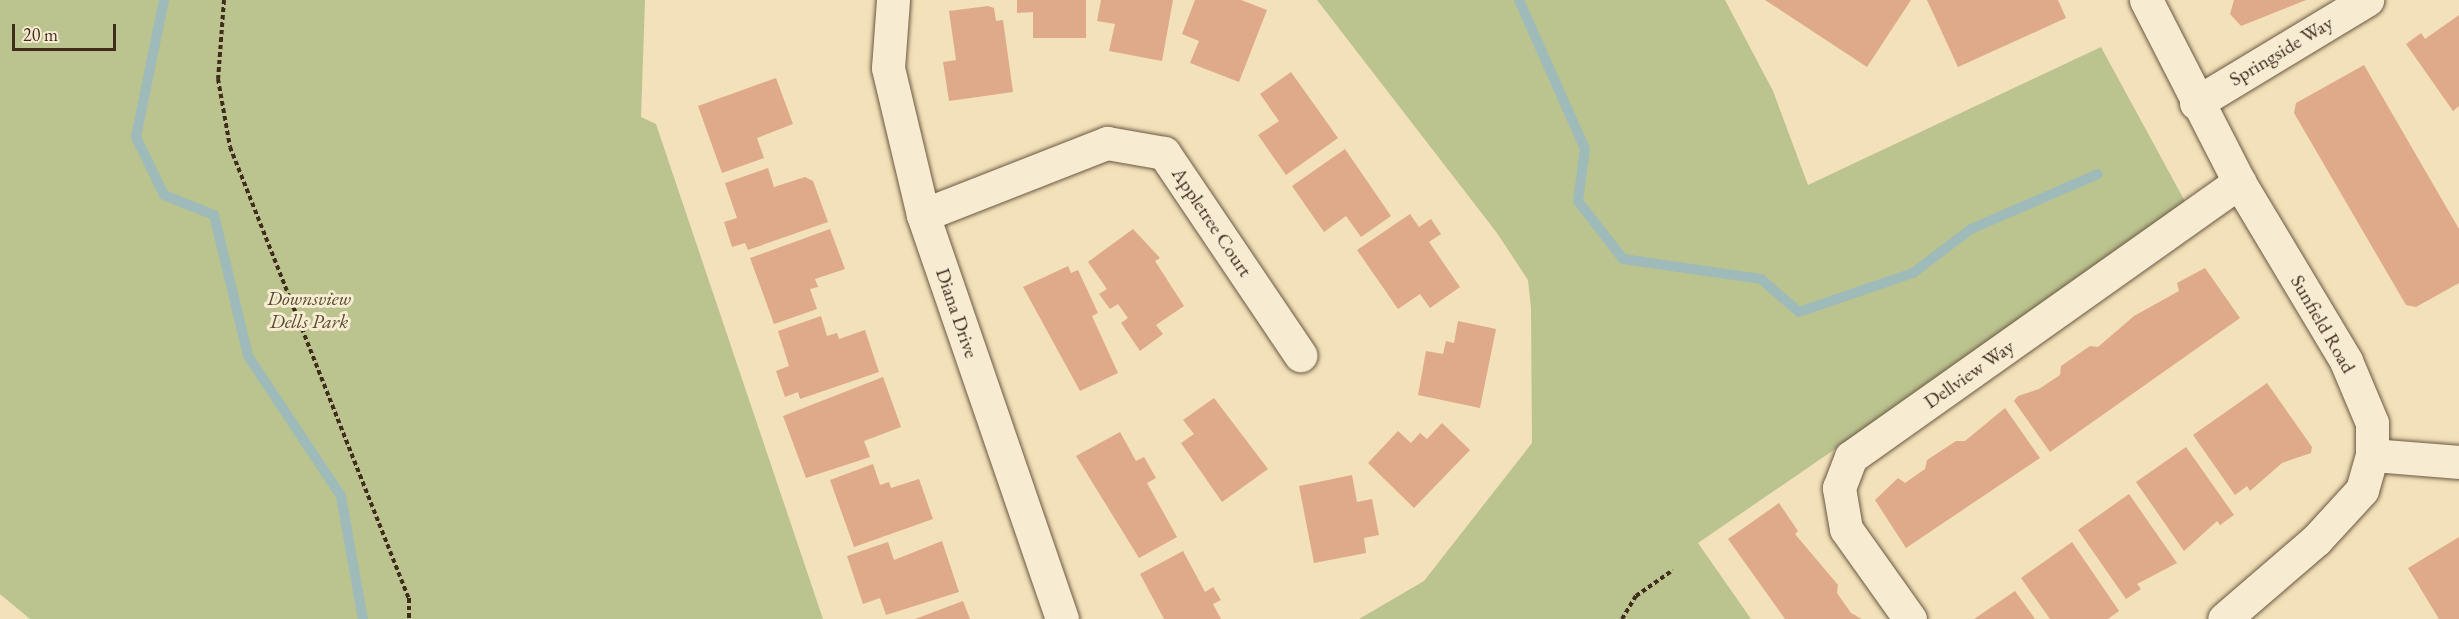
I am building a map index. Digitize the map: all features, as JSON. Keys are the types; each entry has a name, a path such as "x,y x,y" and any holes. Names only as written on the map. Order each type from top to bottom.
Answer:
{"street":[{"name":"Diana Drive","path":"893,0 888,68 923,215 1062,619"},
{"name":"Sunfield Road","path":"2146,0 2196,103 2239,182 2356,381 2372,423 2372,455 2362,490 2316,540 2224,619"},
{"name":"Springside Way","path":"2196,103 2367,0"},
{"name":"Appletree Court","path":"923,215 1107,143 1164,153 1300,355"},
{"name":"Dellview Way","path":"1910,619 1846,529 1839,488 1851,457 2239,182"},
{"path":"2372,455 2459,462"}],"path":[{"path":"224,0 218,79 230,147 409,598 409,619"},
{"path":"1622,619 1636,596 1673,570"}],"green space":[{"name":"Downsview Dells Park","path":"0,0 645,0 641,117 656,124 823,619 30,619 0,594"},
{"path":"1317,0 1725,0 1773,91 1808,185 2101,47 2188,207 1698,543 1751,619 1359,619 1424,581 1532,443 1531,308 1528,280 1497,233"}],"building":[{"path":"1017,0 1086,0 1086,38 1033,38 1033,12 1017,13"},
{"path":"1101,0 1173,0 1162,61 1109,51 1115,24 1097,21"},
{"path":"1195,0 1241,0 1267,10 1239,82 1190,63 1199,41 1182,34"},
{"path":"1765,0 1911,0 1867,67"},
{"path":"1927,0 2058,0 2066,18 1958,67"},
{"path":"2234,0 2306,0 2241,26 2230,14"},
{"path":"988,6 994,8 996,21 1003,20 1013,92 949,101 943,62 956,60 949,11"},
{"path":"2459,15 2459,106 2453,111 2406,44 2421,33 2425,39"},
{"path":"2364,65 2459,229 2459,283 2416,307 2406,305 2294,113 2296,103"},
{"path":"1291,72 1338,138 1286,175 1258,135 1279,121 1260,94"},
{"path":"776,78 793,124 757,138 764,158 722,173 698,106"},
{"path":"1345,149 1391,216 1361,237 1346,216 1324,232 1292,186"},
{"path":"768,168 774,187 805,177 813,181 828,222 748,250 745,243 732,247 724,222 737,218 725,183"},
{"path":"1410,214 1419,227 1431,219 1441,234 1429,242 1460,287 1430,308 1420,294 1398,309 1357,250"},
{"path":"830,229 845,269 815,279 818,287 810,289 817,309 774,324 750,258"},
{"path":"1133,229 1160,258 1155,261 1184,306 1156,325 1163,334 1140,351 1121,323 1128,318 1118,304 1110,309 1099,294 1107,289 1088,262"},
{"path":"1068,266 1071,273 1078,270 1098,313 1092,316 1118,373 1080,391 1023,287"},
{"path":"2205,268 2240,318 2050,452 2014,401 2018,396 2039,389 2060,375 2061,366 2090,346 2098,347 2134,316 2179,291 2177,283"},
{"path":"821,316 827,336 837,333 839,339 865,330 879,372 800,399 798,392 785,397 776,371 789,366 778,331"},
{"path":"1458,321 1496,329 1480,408 1418,395 1426,351 1443,354 1446,341 1454,343"},
{"path":"883,377 901,427 864,441 870,457 806,478 783,416"},
{"path":"2267,383 2312,447 2311,453 2282,463 2250,491 2247,486 2235,495 2193,435"},
{"path":"1214,398 1268,469 1222,502 1181,443 1194,434 1183,420"},
{"path":"2005,408 2040,458 1906,548 1875,500 1898,478 1905,483 1925,469 1927,460 1956,441 1965,441"},
{"path":"1442,423 1470,450 1414,508 1368,463 1398,431 1411,443 1420,433 1427,439"},
{"path":"1120,432 1136,461 1144,457 1156,478 1147,483 1177,537 1139,558 1076,456"},
{"path":"2186,447 2234,515 2220,525 2217,521 2184,551 2136,482"},
{"path":"873,464 880,485 889,482 891,488 919,479 933,519 854,547 830,480"},
{"path":"1352,475 1357,502 1372,499 1379,535 1364,538 1366,553 1314,563 1299,486"},
{"path":"2129,494 2177,563 2137,584 2141,589 2126,599 2078,530"},
{"path":"1779,503 1798,531 1795,534 1838,585 1837,593 1851,613 1862,619 1785,619 1728,539"},
{"path":"2459,537 2459,619 2439,619 2408,568"},
{"path":"942,541 959,592 886,615 880,598 863,604 847,556 888,542 894,560"},
{"path":"2072,542 2119,611 2108,619 2050,619 2021,578"},
{"path":"1183,551 1205,592 1213,587 1221,600 1213,604 1221,619 1164,619 1140,574"},
{"path":"2015,591 2035,619 1974,619"},
{"path":"963,601 970,619 915,619"}],"waterway":[{"path":"164,0 136,137 164,195 214,215 248,356 341,496 363,619"},
{"path":"1519,0 1585,149 1578,201 1623,259 1761,279 1799,312 1913,273 1971,229 2098,174"}]}
